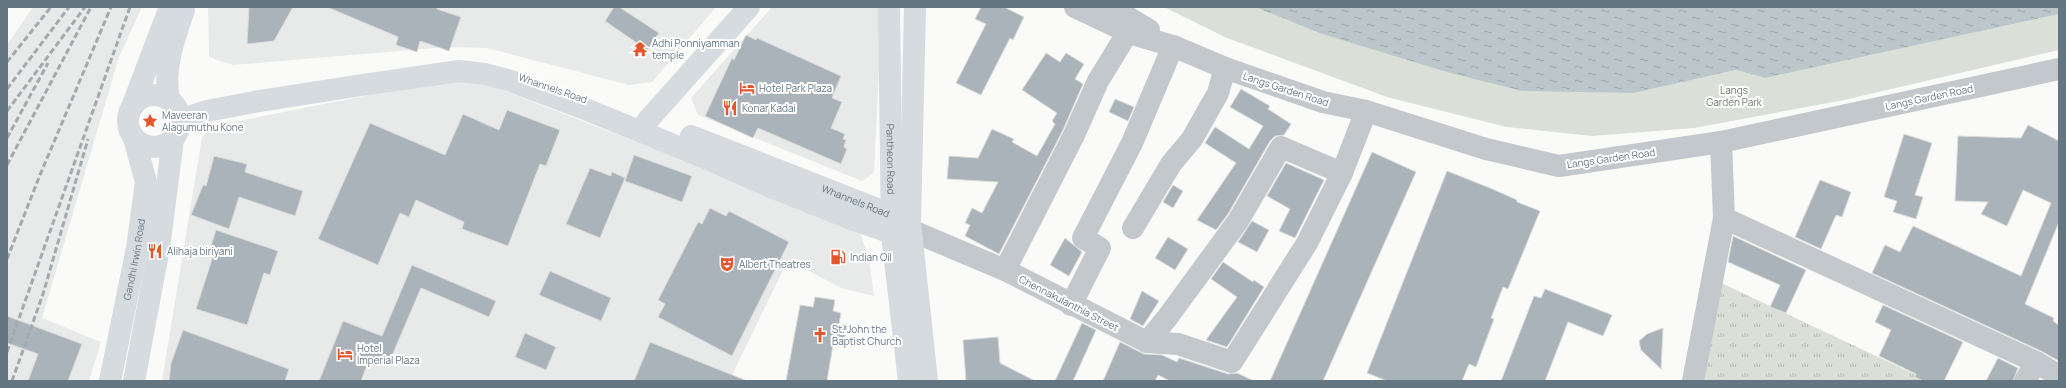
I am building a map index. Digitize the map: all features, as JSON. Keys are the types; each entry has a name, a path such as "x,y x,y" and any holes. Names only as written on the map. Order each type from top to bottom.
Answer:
{"main road":[{"path":"170,7 132,106 128,123 134,138 150,147 158,147 167,144 175,118"},
{"path":"134,381 159,248 175,118 167,76 170,56 185,7"},
{"path":"645,126 749,7"},
{"name":"Pantheon Road","path":"889,7 890,58 903,228 909,381"},
{"name":"Pantheon Road","path":"915,7 903,228 927,381"},
{"path":"890,58 912,58"},
{"name":"Whannels Road","path":"175,118 202,104 256,92 364,77 466,66 498,70 645,126 766,185 903,228"},
{"path":"132,106 145,96 153,94 175,118"},
{"name":"Gandhi Irwin Road","path":"110,381 137,248 146,182 134,138"}],"street":[{"name":"Langs Garden Road","path":"1074,7 1128,32 1173,46 1225,68 1323,102 1366,111 1486,149 1559,166 1721,142 2059,69"},
{"name":"Langs Garden Road","path":"1111,7 1173,46"},
{"path":"1005,270 1074,135 1098,81 1128,32"},
{"path":"1071,305 1100,248 1083,238 1132,143 1173,46"},
{"path":"1133,228 1172,164 1192,139 1218,93 1225,68"},
{"path":"1146,342 1167,318 1238,221 1281,147 1342,173 1366,111"},
{"path":"1693,381 1724,218 1721,142"},
{"name":"Chennakulanthia Street","path":"903,228 1005,270 1146,342 1178,344 1232,362 1308,243 1342,173"},
{"path":"1724,218 2036,362 2059,376"},
{"path":"2025,381 2036,362"}],"shaded area":[{"path":"33,7 142,7 119,57 42,318 101,342 89,381 7,381 7,45"},
{"path":"208,7 716,7 652,82 629,85 487,48 446,47 233,65 209,57"},
{"path":"772,7 882,7 874,173 862,181 698,115 691,98"},
{"path":"450,79 475,79 859,229 869,260 874,296 841,288 788,260 729,381 162,381 202,137 214,126"}],"green space":[{"name":"Langs Garden Park","path":"1164,7 1255,7 1319,33 1634,93 1736,70 1765,78 2059,14 2059,50 1844,100 1694,128 1592,136 1507,127 1387,97 1227,38"},
{"path":"1713,279 1929,381 1698,381"}],"water":[{"path":"1255,7 2059,7 2059,14 1765,78 1736,70 1634,93 1522,91 1447,72 1319,33"}],"building":[{"path":"249,7 293,7 274,41 247,44"},
{"path":"327,7 437,7 437,9 461,17 449,51 420,41 417,52 396,45 398,37"},
{"path":"614,7 619,7 659,33 647,50 605,21"},
{"path":"981,7 1004,7 1024,17 1013,40 1010,38 981,95 956,83 986,24 975,19"},
{"path":"746,35 756,40 757,38 841,76 832,98 842,102 831,128 845,134 843,139 846,140 844,147 847,149 841,164 758,128 753,138 705,116 732,58 734,60"},
{"path":"1046,53 1060,62 1066,53 1084,64 1075,79 1083,84 1063,130 999,254 965,236 970,225 965,223 972,208 982,213 998,182 947,179 949,156 978,158 992,129 1014,139 1012,142 1037,156 1055,124 1052,121 1057,113 1022,90"},
{"path":"1241,89 1270,106 1268,109 1291,124 1284,135 1275,136 1270,141 1228,214 1216,230 1197,220 1236,163 1205,143 1215,127 1249,149 1263,126 1230,107"},
{"path":"1115,99 1134,107 1128,121 1109,112"},
{"path":"507,110 560,130 546,166 540,164 508,246 462,229 464,222 416,200 409,217 400,213 378,265 318,239 370,123 445,155 463,114 499,130"},
{"path":"2028,125 2059,141 2059,222 2025,304 2054,318 2053,321 2059,325 2059,361 2041,351 1872,273 1885,245 1900,252 1913,226 2021,276 2051,203 2023,190 2007,226 1981,214 1988,202 1955,201 1958,136 2021,138"},
{"path":"1904,134 1932,143 1915,195 1923,197 1916,219 1893,212 1897,201 1884,197"},
{"path":"1372,152 1416,172 1323,381 1270,381"},
{"path":"634,155 692,176 682,202 625,181"},
{"path":"214,156 247,164 245,172 303,191 295,216 239,197 229,229 191,215 203,185 206,186"},
{"path":"1286,163 1324,180 1295,238 1279,231 1290,209 1267,196"},
{"path":"590,168 611,176 612,172 625,178 600,238 566,224"},
{"path":"1447,171 1490,188 1517,200 1517,202 1540,211 1508,289 1503,287 1491,318 1494,319 1476,367 1469,364 1462,381 1387,381 1367,373"},
{"path":"1820,180 1851,192 1842,217 1836,215 1821,249 1795,237"},
{"path":"1173,185 1183,191 1173,208 1163,202"},
{"name":"Albert Theatres","path":"710,208 726,216 729,211 789,242 732,356 658,317 665,304 658,300 698,222 702,224"},
{"path":"1252,221 1269,230 1257,252 1238,242"},
{"path":"216,230 278,251 270,275 264,273 247,325 196,309 213,256 208,255"},
{"path":"1733,236 1806,270 1786,313 1770,307 1780,285 1728,262"},
{"path":"1168,237 1188,249 1175,270 1155,258"},
{"path":"1065,238 1082,252 1069,276 1050,265"},
{"path":"1223,262 1253,282 1254,280 1264,287 1227,347 1206,340 1237,297 1211,279"},
{"path":"412,265 496,301 489,317 421,288 388,365 370,357 361,381 319,381 343,321 382,336"},
{"path":"550,271 611,298 601,321 539,295"},
{"path":"1545,289 1612,315 1603,336 1568,322 1545,381 1501,381 1534,296 1541,298"},
{"path":"1142,291 1159,301 1143,326 1130,319"},
{"name":"St. John the Baptist Church","path":"815,297 835,300 833,311 841,313 839,324 847,326 843,347 833,345 827,381 786,381 800,305 813,307"},
{"path":"1883,305 1963,342 1944,381 1923,381 1915,377 1916,374 1879,356 1891,330 1875,322"},
{"path":"7,316 82,344 68,381 28,381 38,354 7,343"},
{"path":"1082,323 1096,330 1073,381 1055,381"},
{"path":"1663,328 1661,369 1641,350 1639,341 1647,334"},
{"path":"183,330 289,369 285,381 169,381 171,363"},
{"path":"525,333 556,347 546,370 515,357"},
{"path":"998,337 1000,363 1035,381 966,381 963,340"},
{"path":"650,342 745,380 745,381 634,381"},
{"path":"1120,342 1144,354 1162,355 1177,362 1179,358 1228,374 1237,373 1254,381 1170,381 1158,375 1155,381 1103,381"},
{"path":"1998,358 2018,368 2013,381 1986,381"}],"railway":[{"path":"7,62 51,7"},
{"path":"7,89 69,7"},
{"path":"7,111 85,7"},
{"path":"7,165 91,7"},
{"path":"7,259 40,175 111,7"},
{"path":"7,352 130,7"},
{"path":"7,138 48,63"},
{"path":"12,381 43,294 88,139"}],"place":[{"name":"Adhi Ponniyamman temple","path":"640,49"},
{"name":"Hotel Park Plaza","path":"747,88"},
{"name":"Konar Kadai","path":"730,108"},
{"name":"Maveeran Alagumuthu Kone","path":"150,121"},
{"name":"Alihaja biriyani","path":"155,251"},
{"name":"Indian Oil","path":"838,257"},
{"name":"Albert Theatres","path":"727,264"},
{"name":"St. John the Baptist Church","path":"820,335"},
{"name":"Hotel Imperial Plaza","path":"345,354"}]}
